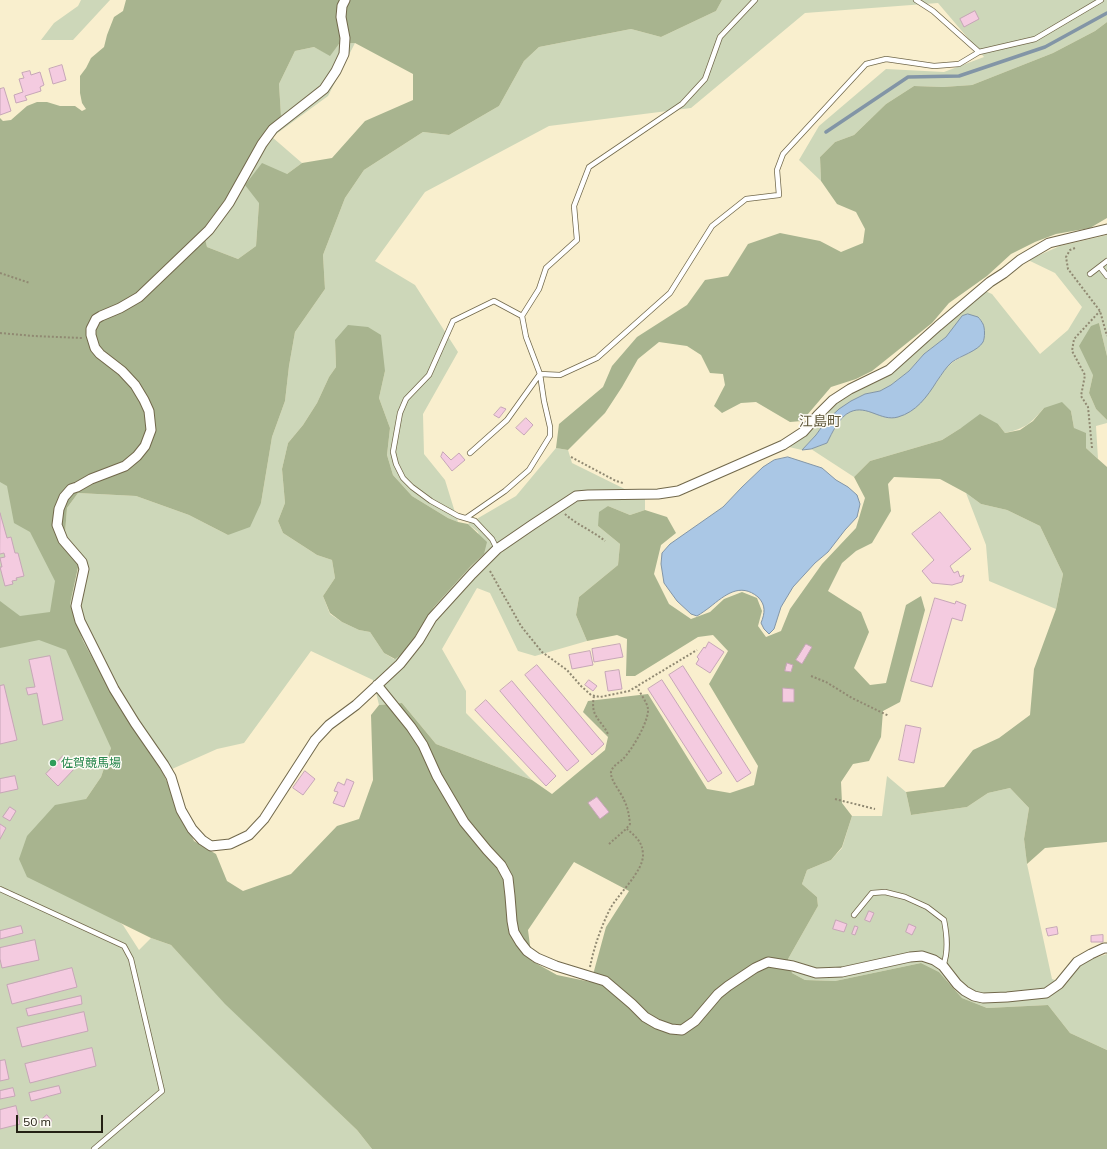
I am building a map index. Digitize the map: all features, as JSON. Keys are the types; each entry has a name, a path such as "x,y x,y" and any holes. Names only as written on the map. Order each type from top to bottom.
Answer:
{"street":[{"path":"345,0 342,6 341,17 345,38 344,54 336,71 324,89 273,129 262,144 229,203 209,230 139,297 96,319 91,335 95,348 100,354 122,371 135,385 149,411 151,430 145,446 137,456 125,466 91,479 78,487 71,489 64,497 59,509 57,525 63,540 82,562 84,569 76,606 80,621 114,689 171,777 181,810 192,830 202,840 211,846 230,844 249,835 264,819 315,740 329,725 356,705 400,664 419,640 432,618 497,549 576,496 588,494 658,494 678,491 782,445 803,432 833,400 850,389 889,370 990,282 1020,260 1049,243 1107,230"},
{"path":"377,685 411,726 423,745 437,776 464,822 501,865 508,878 514,932 527,951 537,958 556,966 605,981 644,1016 657,1024 671,1029 682,1030 695,1021 718,994 728,986 768,962 793,966 816,973 842,972 922,956 934,960 943,966 957,984 965,991 974,996 983,998 1036,995 1046,993 1059,984 1077,962 1091,954 1107,948"}],"lane":[{"path":"466,518 505,491 528,470 550,436 550,427 540,374 526,337 522,316 539,289 546,268 577,240 574,206 589,168 682,104 705,79 720,37 755,0"},
{"path":"916,0 933,11 979,52"},
{"path":"540,374 560,375 597,358 670,293 712,226 746,199 779,195 777,170 783,154 866,64 886,59 934,66 959,64 979,52 1035,39 1101,0"},
{"path":"1090,274 1107,261"},
{"path":"1100,267 1107,276"},
{"path":"497,549 492,538 475,521 458,516 431,501 412,487 403,478 396,464 393,452 400,414 406,399 429,375 453,321 494,301 522,316"},
{"path":"470,453 507,420 540,374"},
{"path":"0,889 124,946 131,959 162,1091 94,1149"},
{"path":"854,915 872,893 885,892 904,897 927,907 944,920 947,934 946,957 943,966"}],"path":[{"path":"0,273 30,283"},
{"path":"1092,448 1088,407 1082,396 1084,375 1072,351 1074,339 1100,311"},
{"path":"0,333 81,338 91,335"},
{"path":"571,457 616,481 627,484"},
{"path":"558,508 576,524 597,534 605,541"},
{"path":"484,562 521,626 542,652 567,670 581,686 594,696 600,697 630,691 697,650"},
{"path":"811,676 826,682 852,698 889,716"},
{"path":"609,844 630,824 629,811 611,776 615,765 623,759 641,733 645,721 648,710 637,687"},
{"path":"594,696 592,705 594,713 608,734"},
{"path":"835,799 875,809"},
{"path":"588,976 603,925 611,908 632,880 643,855 640,841 626,829"}],"green space":[{"path":"81,0 110,0 73,40 41,40 54,23 78,6"},
{"path":"126,0 722,0 716,11 661,37 631,29 539,47 524,61 499,106 449,135 423,132 364,170 345,198 323,255 325,289 295,332 285,401 272,437 261,503 250,527 228,535 189,515 136,496 78,493 67,508 64,546 79,563 70,604 83,641 119,707 163,773 194,841 216,854 227,881 243,891 291,874 337,826 359,819 373,780 371,715 379,705 402,703 436,744 532,780 552,794 605,750 608,737 583,712 588,701 648,694 707,789 730,793 754,785 758,766 709,684 728,651 713,635 698,637 635,676 626,676 627,639 617,635 587,641 576,615 579,597 618,565 620,544 598,526 599,512 608,506 630,515 645,510 667,517 676,533 661,545 654,574 669,604 691,619 710,612 724,599 742,592 757,598 762,611 758,626 766,637 781,631 790,609 822,564 856,528 865,498 854,477 870,461 942,440 980,414 998,424 1005,433 1020,430 1033,421 1044,408 1062,402 1071,411 1074,428 1086,433 1086,448 1107,467 1107,842 1045,848 1027,864 1024,839 1029,808 1010,788 988,793 967,807 911,815 906,792 944,787 973,750 999,738 1030,715 1034,669 1056,609 1063,574 1040,526 1007,510 981,504 966,493 940,479 894,477 888,484 891,511 872,543 856,551 842,563 828,591 861,612 869,632 854,668 870,685 886,683 906,605 921,596 925,610 900,702 883,711 881,737 869,761 853,764 841,782 842,803 852,816 842,847 831,860 807,870 802,884 817,897 818,906 788,959 792,973 805,980 835,981 921,963 939,972 962,998 987,1008 1048,1005 1070,1033 1107,1050 1107,1149 372,1149 357,1130 225,1004 171,945 151,938 27,877 19,859 27,836 55,805 86,799 101,777 111,748 66,650 39,640 0,648 0,601 20,616 50,612 55,581 30,532 14,523 7,486 0,482 0,118 3,121 11,120 27,106 37,102 47,102 60,106 75,106 82,111 86,109 82,103 80,93 80,76 91,58 104,47 114,17 123,11","holes":["355,43 413,74 413,100 365,121 332,158 302,163 287,174 262,163 245,185 259,203 256,246 238,259 207,247 203,230 241,178 258,141 281,116 279,84 295,51 314,47 330,56 339,44","574,862 629,891 606,927 591,982 557,975 532,961 528,930"]},
{"path":"722,0 1107,0 1107,22 1095,31 1053,53 972,85 943,87 914,86 886,104 854,135 835,142 820,157 821,181 799,160 819,126 886,69 944,72 984,57 938,3 805,13 691,108 549,126 425,192 375,261 415,285 458,352 423,414 424,454 445,480 458,522 448,518 412,496 393,475 387,455 390,428 379,398 385,371 335,340 336,367 329,377 317,403 303,425 288,443 282,469 285,503 278,521 283,533 317,555 332,560 335,578 323,596 330,614 342,622 359,630 370,632 384,653 394,659 415,636 434,607 471,566 484,554 478,532 468,524 516,496 556,448 568,450 572,463 645,499 645,510 630,515 608,506 598,526 620,544 618,565 579,597 576,615 587,641 535,656 518,651 490,593 477,588 442,649 466,691 466,713 532,780 436,744 402,703 379,705 373,680 311,651 244,743 217,749 163,773 119,708 111,748 101,777 86,799 35,855 123,925 139,950 151,938 171,945 226,1004 357,1130 372,1149 0,1149 0,373 70,603 79,563 64,546 67,508 78,493 136,496 189,515 228,535 261,503 272,437 285,401 295,332 325,289 323,255 345,198 364,170 423,132 449,135 499,106 524,61 539,47 631,29 661,37 716,11"},
{"path":"1107,22 1107,218 1090,228 1056,234 1035,242 1011,254 987,276 949,303 932,323 872,371 856,379 831,387 802,421 790,422 756,402 741,403 722,413 714,406 725,385 723,374 710,373 701,355 687,346 659,342 638,359 605,413 568,450 556,448 559,424 603,387 612,366 637,337 687,305 705,280 728,276 748,244 780,233 820,241 841,252 863,243 865,229 856,212 837,204 821,181 820,157 835,142 854,135 886,104 914,86 943,87 972,85 1053,53 1095,31"},
{"path":"355,43 328,96 272,137 302,163 287,174 259,203 256,246 238,259 207,247 203,230 241,178 258,141 281,116 279,84 295,51 314,47 330,55 339,44"},
{"path":"1107,235 1107,356 1099,323 1093,375 1089,393 1096,409 1107,420 1107,423 1096,426 1098,459 1086,448 1074,428 1071,411 1044,408 1031,422 1018,429 1005,433 998,424 961,428 942,440 870,461 854,477 811,449 827,443 839,422 847,413 858,409 864,409 885,417 936,383 945,369 953,362 974,350 956,324 947,337 924,354 909,371 891,385 881,391 865,394 851,401 826,421 816,435 802,450 789,447 836,400 889,373 985,291 992,294 1040,354 1068,330 1082,307 1055,273 1028,260 1060,246"},
{"path":"1099,323 1107,356 1107,420 1096,409 1089,393 1093,375 1079,346 1091,326"},
{"path":"348,325 368,327 381,335 385,371 379,398 390,428 387,455 393,475 412,496 448,518 468,524 487,542 484,554 471,566 434,607 405,652 395,659 384,653 370,632 359,630 342,622 330,613 323,596 335,578 332,560 317,555 283,533 278,521 285,503 282,469 288,443 303,425 317,403 329,377 336,367 335,340"},
{"path":"966,493 981,504 1007,510 1040,526 1063,574 1056,609 989,581 986,545"},
{"path":"887,776 906,792 911,815 967,807 988,793 1010,788 1029,808 1024,839 1027,864 1052,979 1066,984 1083,962 1107,954 1107,1050 1070,1033 1048,1005 987,1008 962,998 939,972 921,963 835,981 805,980 792,973 788,959 818,906 817,897 802,884 807,870 831,860 842,848 852,816 882,816"}],"water":[{"path":"968,314 978,317 983,323 983,342 977,348 950,364 916,408 904,415 892,418 862,410 850,412 839,421 827,443 811,449 802,450 816,435 826,421 839,409 865,394 880,391 891,385 909,371 924,354 946,337 962,316"},
{"path":"788,457 822,468 836,480 848,487 857,495 860,504 857,517 828,552 815,563 793,587 781,607 774,629 769,634 761,623 764,606 761,600 745,591 739,590 721,598 697,616 691,614 677,601 664,583 661,564 662,553 670,544 723,507 763,467 774,460"}],"building":[{"path":"975,11 979,19 964,27 960,19"},
{"path":"62,65 66,80 53,84 49,69"},
{"path":"30,71 31,75 40,72 44,85 40,87 41,91 25,96 27,100 16,103 14,95 23,92 19,79 24,78 22,73"},
{"path":"4,88 11,111 0,115 0,89"},
{"path":"501,407 506,409 499,418 494,415"},
{"path":"526,418 533,425 524,435 516,428"},
{"path":"443,452 451,460 459,453 465,460 452,471 441,457"},
{"path":"940,512 971,549 950,566 954,573 958,571 960,577 964,575 962,582 952,585 932,583 922,571 934,560 912,534"},
{"path":"0,513 7,538 11,537 15,553 18,553 24,576 16,578 17,580 12,581 13,584 5,586 0,567 2,567 0,558 5,557 4,553 0,554"},
{"path":"935,598 955,604 956,601 966,605 962,621 952,618 932,687 911,681"},
{"path":"709,642 724,652 710,673 696,664 699,659 697,657"},
{"path":"620,644 623,657 594,662 592,649"},
{"path":"806,644 812,647 802,664 796,660"},
{"path":"590,651 593,665 572,669 569,655"},
{"path":"50,656 63,720 43,725 37,693 28,695 26,688 35,687 29,660"},
{"path":"787,663 793,665 791,672 785,671"},
{"path":"537,665 604,744 592,755 525,675"},
{"path":"683,666 751,773 737,782 669,675"},
{"path":"619,670 622,689 608,691 605,672"},
{"path":"589,680 597,686 593,691 585,685"},
{"path":"662,680 722,773 708,782 648,689"},
{"path":"512,681 579,761 567,771 500,691"},
{"path":"4,685 17,740 0,744 0,686"},
{"path":"783,688 794,689 794,702 783,702"},
{"path":"486,700 556,776 546,786 475,710"},
{"path":"906,725 921,728 914,763 899,760"},
{"path":"63,756 75,768 58,786 46,774"},
{"path":"305,771 315,779 303,795 293,788"},
{"path":"15,776 18,789 0,793 0,779"},
{"path":"347,779 354,782 344,807 333,803 338,792 334,791 338,782 344,785"},
{"path":"597,797 609,812 600,819 588,803"},
{"path":"10,807 16,811 10,821 3,817"},
{"path":"0,824 6,828 0,839"},
{"path":"869,911 874,913 870,922 865,920"},
{"path":"836,920 847,924 844,932 833,929"},
{"path":"909,924 916,927 912,935 906,932"},
{"path":"21,926 23,933 0,939 0,931"},
{"path":"855,926 858,927 855,935 852,934"},
{"path":"1057,927 1058,934 1048,936 1046,929"},
{"path":"1103,935 1103,942 1091,942 1091,936"},
{"path":"35,940 39,960 2,968 0,948"},
{"path":"72,968 77,987 12,1004 7,985"},
{"path":"81,996 82,1004 28,1016 26,1009"},
{"path":"84,1012 88,1031 22,1047 17,1028"},
{"path":"92,1048 96,1066 30,1083 25,1064"},
{"path":"5,1060 9,1079 0,1081 0,1061"},
{"path":"59,1086 61,1093 31,1101 29,1093"},
{"path":"13,1088 15,1096 0,1099 0,1091"},
{"path":"16,1106 20,1124 0,1129 0,1110"},
{"path":"47,1115 52,1121 44,1128 39,1122"}],"waterway":[{"path":"826,132 908,77 959,76 1045,47 1107,13"}],"place":[{"name":"佐賀競馬場","path":"53,763"}],"district":[{"name":"江島町","path":"820,422"}]}
